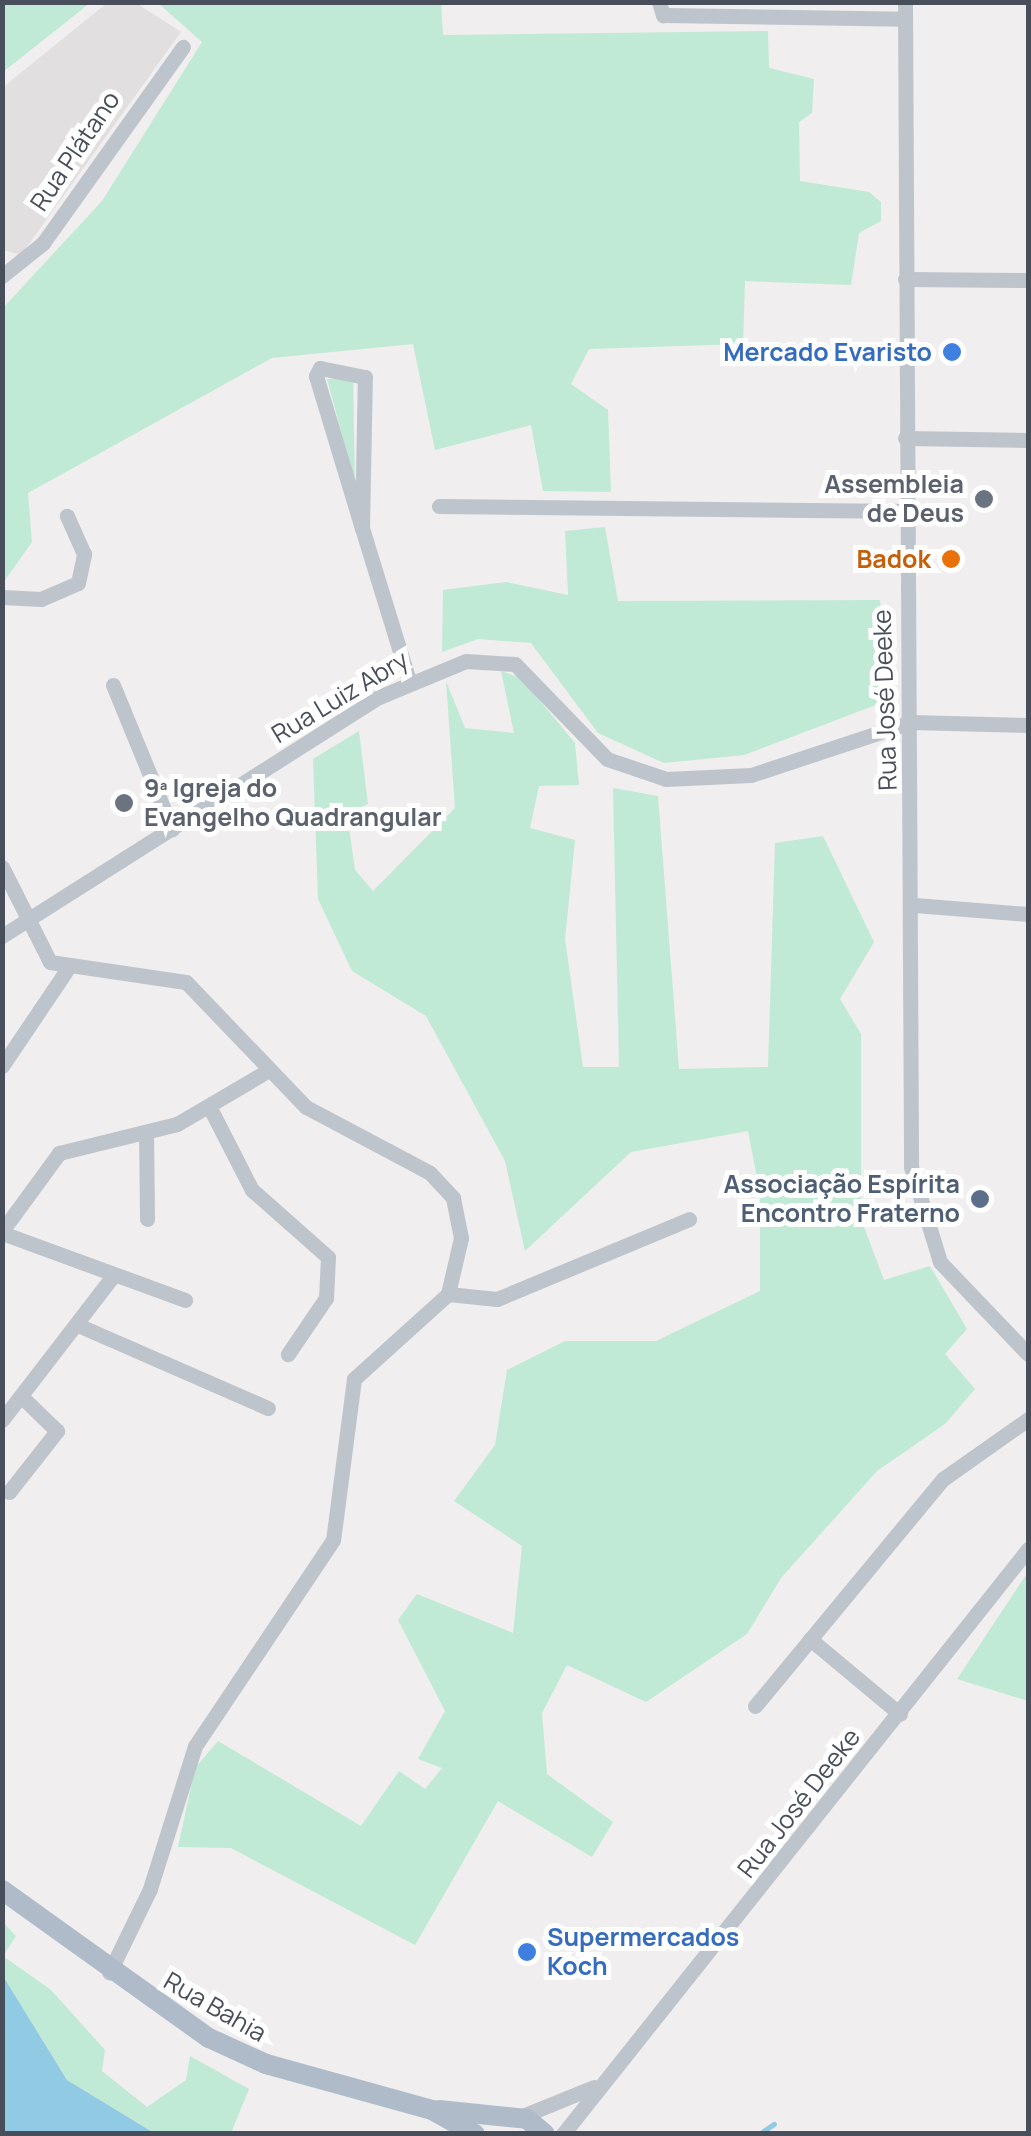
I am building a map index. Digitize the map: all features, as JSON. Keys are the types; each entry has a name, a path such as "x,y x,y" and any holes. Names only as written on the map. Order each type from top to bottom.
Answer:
{"main road":[{"name":"Rua Bahia","path":"2,1890 109,1973 266,2064 432,2110 520,2118 546,2134"},
{"name":"Rua Bahia","path":"432,2110 475,2134"},
{"path":"499,2134 520,2118"}],"street":[{"path":"659,2 663,15 905,10"},
{"name":"Rua José Deeke","path":"905,10 905,511 915,904 908,1127 917,1198 958,1288 1026,1347"},
{"name":"Rua Plátano","path":"2,276 43,243 183,47"},
{"path":"904,279 1028,280"},
{"path":"362,528 365,377 320,368 316,376 362,528 409,681"},
{"path":"905,438 1028,440"},
{"path":"439,506 905,511"},
{"path":"2,597 40,599 78,583 84,554 67,516"},
{"name":"Rua Luiz Abry","path":"2,936 409,681 498,657 532,676 607,759 686,781 751,775 911,722 1028,725"},
{"path":"113,685 172,829"},
{"path":"3,873 23,923 66,972"},
{"path":"915,904 1028,914"},
{"path":"66,972 121,969 186,982 236,1029 264,1072 306,1107 430,1173 452,1198 462,1238 448,1294 354,1380 333,1540 195,1746 150,1889 109,1973"},
{"path":"2,1066 66,972"},
{"path":"185,1300 112,1277 2,1232 59,1152 146,1132 210,1108 264,1072"},
{"path":"210,1108 252,1190 328,1257 326,1298 288,1354"},
{"path":"146,1132 147,1218"},
{"path":"448,1294 498,1299 689,1219"},
{"path":"2,1420 24,1399 112,1277"},
{"path":"80,1326 268,1408"},
{"path":"9,1492 58,1431 24,1399"},
{"path":"755,1706 943,1480 1028,1419"},
{"name":"Rua José Deeke","path":"564,2134 1028,1550"},
{"path":"810,1640 900,1714"},
{"name":"Rua José Deeke","path":"520,2118 602,2082"}],"shaded area":[{"path":"107,3 136,3 181,32 21,255 3,250 2,88"}],"green space":[{"path":"3,2 90,2 90,3 3,72"},
{"path":"158,3 441,3 443,35 768,31 769,68 814,79 812,113 799,122 800,181 869,192 881,202 881,221 859,233 851,285 745,281 743,344 589,349 571,384 608,410 611,492 543,491 531,425 435,450 413,344 272,358 28,493 32,542 3,583 3,308 102,201 202,42"},
{"path":"353,378 355,483 327,379"},
{"path":"605,527 618,601 880,600 889,700 744,755 664,763 598,733 531,643 478,639 442,652 443,590 506,582 568,595 565,531"},
{"path":"501,671 521,678 575,743 579,785 539,786 530,828 575,840 565,939 583,1067 619,1067 613,788 658,796 679,1069 768,1067 775,843 823,836 874,942 840,999 861,1034 861,1219 884,1280 930,1266 967,1329 945,1354 975,1389 945,1424 877,1471 781,1578 747,1634 646,1702 567,1665 542,1713 547,1774 613,1822 592,1857 498,1801 415,1945 231,1848 178,1847 195,1768 218,1741 361,1826 399,1771 425,1789 442,1768 418,1759 445,1711 398,1620 417,1594 513,1633 522,1546 454,1501 495,1445 507,1370 565,1341 656,1341 760,1291 760,1193 748,1131 631,1152 525,1251 505,1161 426,1016 352,971 318,899 313,759 359,731 368,804 347,813 355,870 373,891 455,808 446,681 465,728 514,733"},
{"path":"1028,1572 1028,1701 957,1679"},
{"path":"2,1921 16,1936 3,1956 51,1990 105,2050 102,2071 147,2107 186,2080 190,2056 249,2089 231,2133 154,2133 67,2080 3,1976"}],"water":[{"path":"3,1976 67,2080 154,2133 3,2133"}],"waterway":[{"path":"759,2134 774,2124"}],"place":[{"name":"Mercado Evaristo","path":"952,352"},
{"name":"Assembleia de Deus","path":"984,499"},
{"name":"Badok","path":"951,559"},
{"name":"9ª Igreja do Evangelho Quadrangular","path":"124,803"},
{"name":"Associação Espírita Encontro Fraterno","path":"980,1199"},
{"name":"Supermercados Koch","path":"527,1952"}]}
